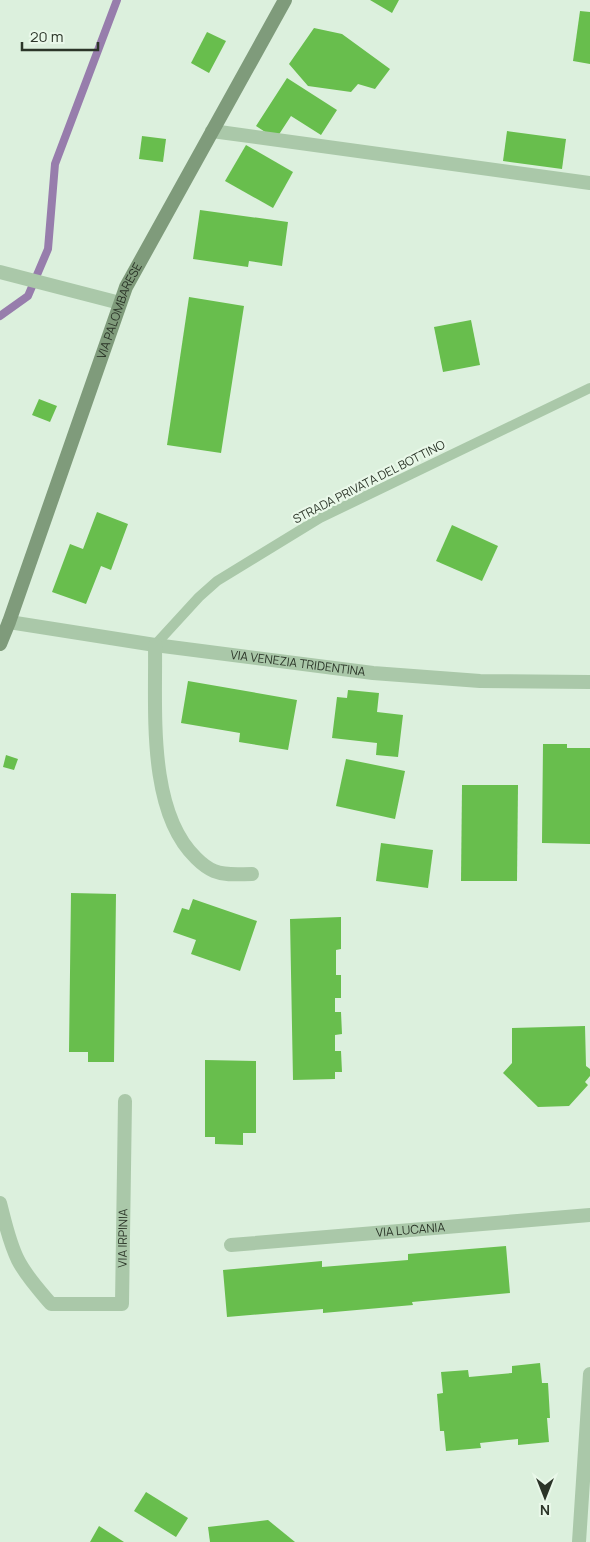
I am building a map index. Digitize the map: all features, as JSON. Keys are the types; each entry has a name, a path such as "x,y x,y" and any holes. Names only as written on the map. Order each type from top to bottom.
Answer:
{"main road":[{"name":"VIA PALOMBARESE","path":"0,644 120,303 135,271 285,0"}],"street":[{"path":"212,131 590,183"},
{"path":"0,272 120,303"},
{"name":"VIA VENEZIA TRIDENTINA","path":"9,622 155,645 401,676 480,681 590,682"},
{"path":"155,645 159,774 164,800 174,827 182,842 202,864 214,871 252,874"},
{"name":"VIA IRPINIA","path":"0,1203 18,1260 31,1281 51,1304 122,1304 125,1100"},
{"name":"VIA LUCANIA","path":"231,1245 590,1215"},
{"path":"579,1542 590,1374"}],"lane":[{"name":"STRADA PRIVATA DEL BOTTINO","path":"155,645 199,597 217,581 320,518 590,388"}],"building":[{"path":"370,0 399,0 392,13"},
{"path":"580,11 590,12 590,64 573,61"},
{"path":"314,28 342,34 390,69 375,89 358,84 351,92 308,86 289,64"},
{"path":"207,32 226,41 209,73 191,63"},
{"path":"287,78 337,110 321,135 291,116 276,139 256,126"},
{"path":"507,131 566,139 562,169 503,161"},
{"path":"142,136 166,139 163,162 139,159"},
{"path":"246,145 293,172 273,208 225,181"},
{"path":"200,210 288,222 282,266 249,261 248,267 193,259"},
{"path":"189,297 244,306 221,453 167,445"},
{"path":"471,320 480,365 443,372 434,327"},
{"path":"39,399 57,406 50,422 32,415"},
{"path":"97,512 128,524 111,570 101,566 86,604 52,592 70,544 83,549"},
{"path":"452,525 498,546 482,581 436,561"},
{"path":"188,681 297,700 288,750 239,742 240,733 181,723"},
{"path":"348,690 379,693 377,712 403,715 398,757 376,755 377,743 332,738 337,697 347,698"},
{"path":"543,744 567,744 567,748 590,748 590,844 542,843"},
{"path":"6,755 18,759 14,770 3,767"},
{"path":"346,759 405,771 395,819 336,806"},
{"path":"462,785 518,785 517,881 461,881"},
{"path":"381,843 433,850 428,888 376,881"},
{"path":"71,893 116,894 114,1062 88,1062 88,1052 69,1052"},
{"path":"193,899 257,921 240,971 191,954 196,940 173,932 182,908 189,910"},
{"path":"341,917 341,949 336,950 336,975 341,975 341,998 335,998 335,1012 341,1012 342,1034 335,1035 335,1051 341,1051 342,1072 335,1072 335,1079 293,1080 290,919"},
{"path":"585,1026 586,1066 590,1069 590,1076 585,1082 588,1085 569,1106 538,1107 503,1073 512,1063 512,1028"},
{"path":"205,1060 256,1061 256,1133 243,1133 243,1145 215,1144 215,1137 205,1137"},
{"path":"506,1246 510,1293 412,1302 413,1305 323,1313 323,1309 227,1317 223,1270 322,1261 322,1267 408,1260 408,1254"},
{"path":"540,1363 542,1383 548,1383 550,1418 547,1418 549,1442 518,1445 518,1439 480,1443 481,1448 446,1451 444,1431 440,1431 437,1394 443,1393 441,1372 468,1370 469,1377 512,1373 512,1366"},
{"path":"146,1492 188,1518 176,1537 134,1511"},
{"path":"268,1520 295,1542 210,1542 208,1527"},
{"path":"99,1526 124,1542 90,1542"}],"waterway":[{"path":"0,316 28,296 48,249 55,164 117,0"}]}
